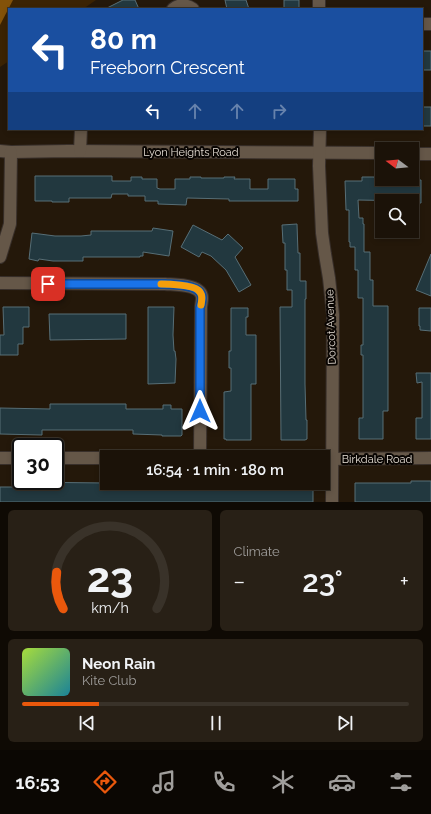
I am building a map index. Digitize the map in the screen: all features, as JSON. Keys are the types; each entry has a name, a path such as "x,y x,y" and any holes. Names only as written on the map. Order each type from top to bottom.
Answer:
{"street":[{"path":"174,8 185,5 191,8"},
{"path":"80,151 81,130"},
{"name":"Dorcot Avenue","path":"320,130 322,232 333,315 327,450"},
{"path":"0,257 10,224 5,151"},
{"name":"Lyon Heights Road","path":"5,151 375,153"},
{"path":"419,154 431,154"},
{"path":"0,283 165,284 193,287 199,290 202,297 200,308 200,450"},
{"path":"0,458 12,458"},
{"path":"64,458 100,458"},
{"name":"Birkdale Road","path":"330,459 431,458"},
{"name":"Dorcot Avenue","path":"330,485 332,502"}],"shaded area":[{"path":"0,0 96,0 84,8 8,8 8,62 0,67"},
{"path":"0,0 13,0 8,8 0,25"}],"building":[{"path":"123,0 135,0 139,8 107,8"},
{"path":"225,0 246,0 249,8 227,8"},
{"path":"284,0 299,0 299,8 284,8"},
{"path":"423,51 431,51 431,70 423,70"},
{"path":"423,107 431,107 431,126 423,126"},
{"path":"35,176 112,176 112,181 131,181 131,177 142,177 142,179 157,179 157,188 160,189 175,189 175,179 190,179 190,177 235,177 234,179 250,179 250,189 268,189 268,179 295,179 295,189 298,189 298,201 229,201 229,199 187,198 186,205 158,204 158,201 145,201 145,196 112,194 111,198 69,198 69,202 35,201"},
{"path":"362,177 374,177 375,186 419,186 419,180 421,180 421,203 419,203 419,194 375,194 375,200 358,200 359,218 363,218 364,224 364,252 370,252 370,280 373,280 373,306 388,306 388,411 383,411 383,439 359,439 359,418 363,418 363,355 361,355 361,345 363,345 363,298 358,298 358,270 355,270 355,247 350,247 349,242 349,210 346,210 345,181 362,181"},
{"path":"297,224 298,253 300,253 300,281 306,281 305,384 307,439 281,440 280,307 292,307 292,290 287,290 285,243 283,243 282,225"},
{"path":"193,225 222,240 228,234 243,248 235,257 251,285 239,292 226,270 211,256 202,252 199,257 181,247"},
{"path":"153,228 173,231 169,256 143,252 143,256 140,257 83,257 83,261 53,261 39,259 38,261 29,259 32,233 55,236 81,236 91,235 91,231 152,231"},
{"path":"431,254 431,296 416,290"},
{"path":"3,307 29,307 29,327 23,327 23,344 18,344 18,355 0,355 0,335 4,335"},
{"path":"148,307 174,307 173,335 176,359 175,383 148,384"},
{"path":"231,308 248,308 248,317 246,317 246,335 256,335 256,384 251,384 251,440 224,439 224,392 231,391 229,351 231,351"},
{"path":"419,308 431,308 431,331 420,330"},
{"path":"49,314 126,314 126,339 50,340"},
{"path":"416,373 431,373 431,439 416,439 416,418 422,418 422,382 417,383"},
{"path":"50,404 126,404 126,409 163,409 163,405 171,405 171,409 182,409 182,435 162,436 133,434 133,430 42,430 42,435 0,434 0,408 50,409"},
{"path":"411,481 431,481 431,502 355,502 355,483 411,483"},
{"path":"64,482 100,483 100,490 313,490 313,502 0,502 0,487 12,487 12,490 64,490"}],"slow traffic":[{"path":"161,284 193,287 199,290 202,297 201,305"}],"route":[{"path":"48,284 165,284 193,287 199,290 202,297 200,308 200,411"}]}
